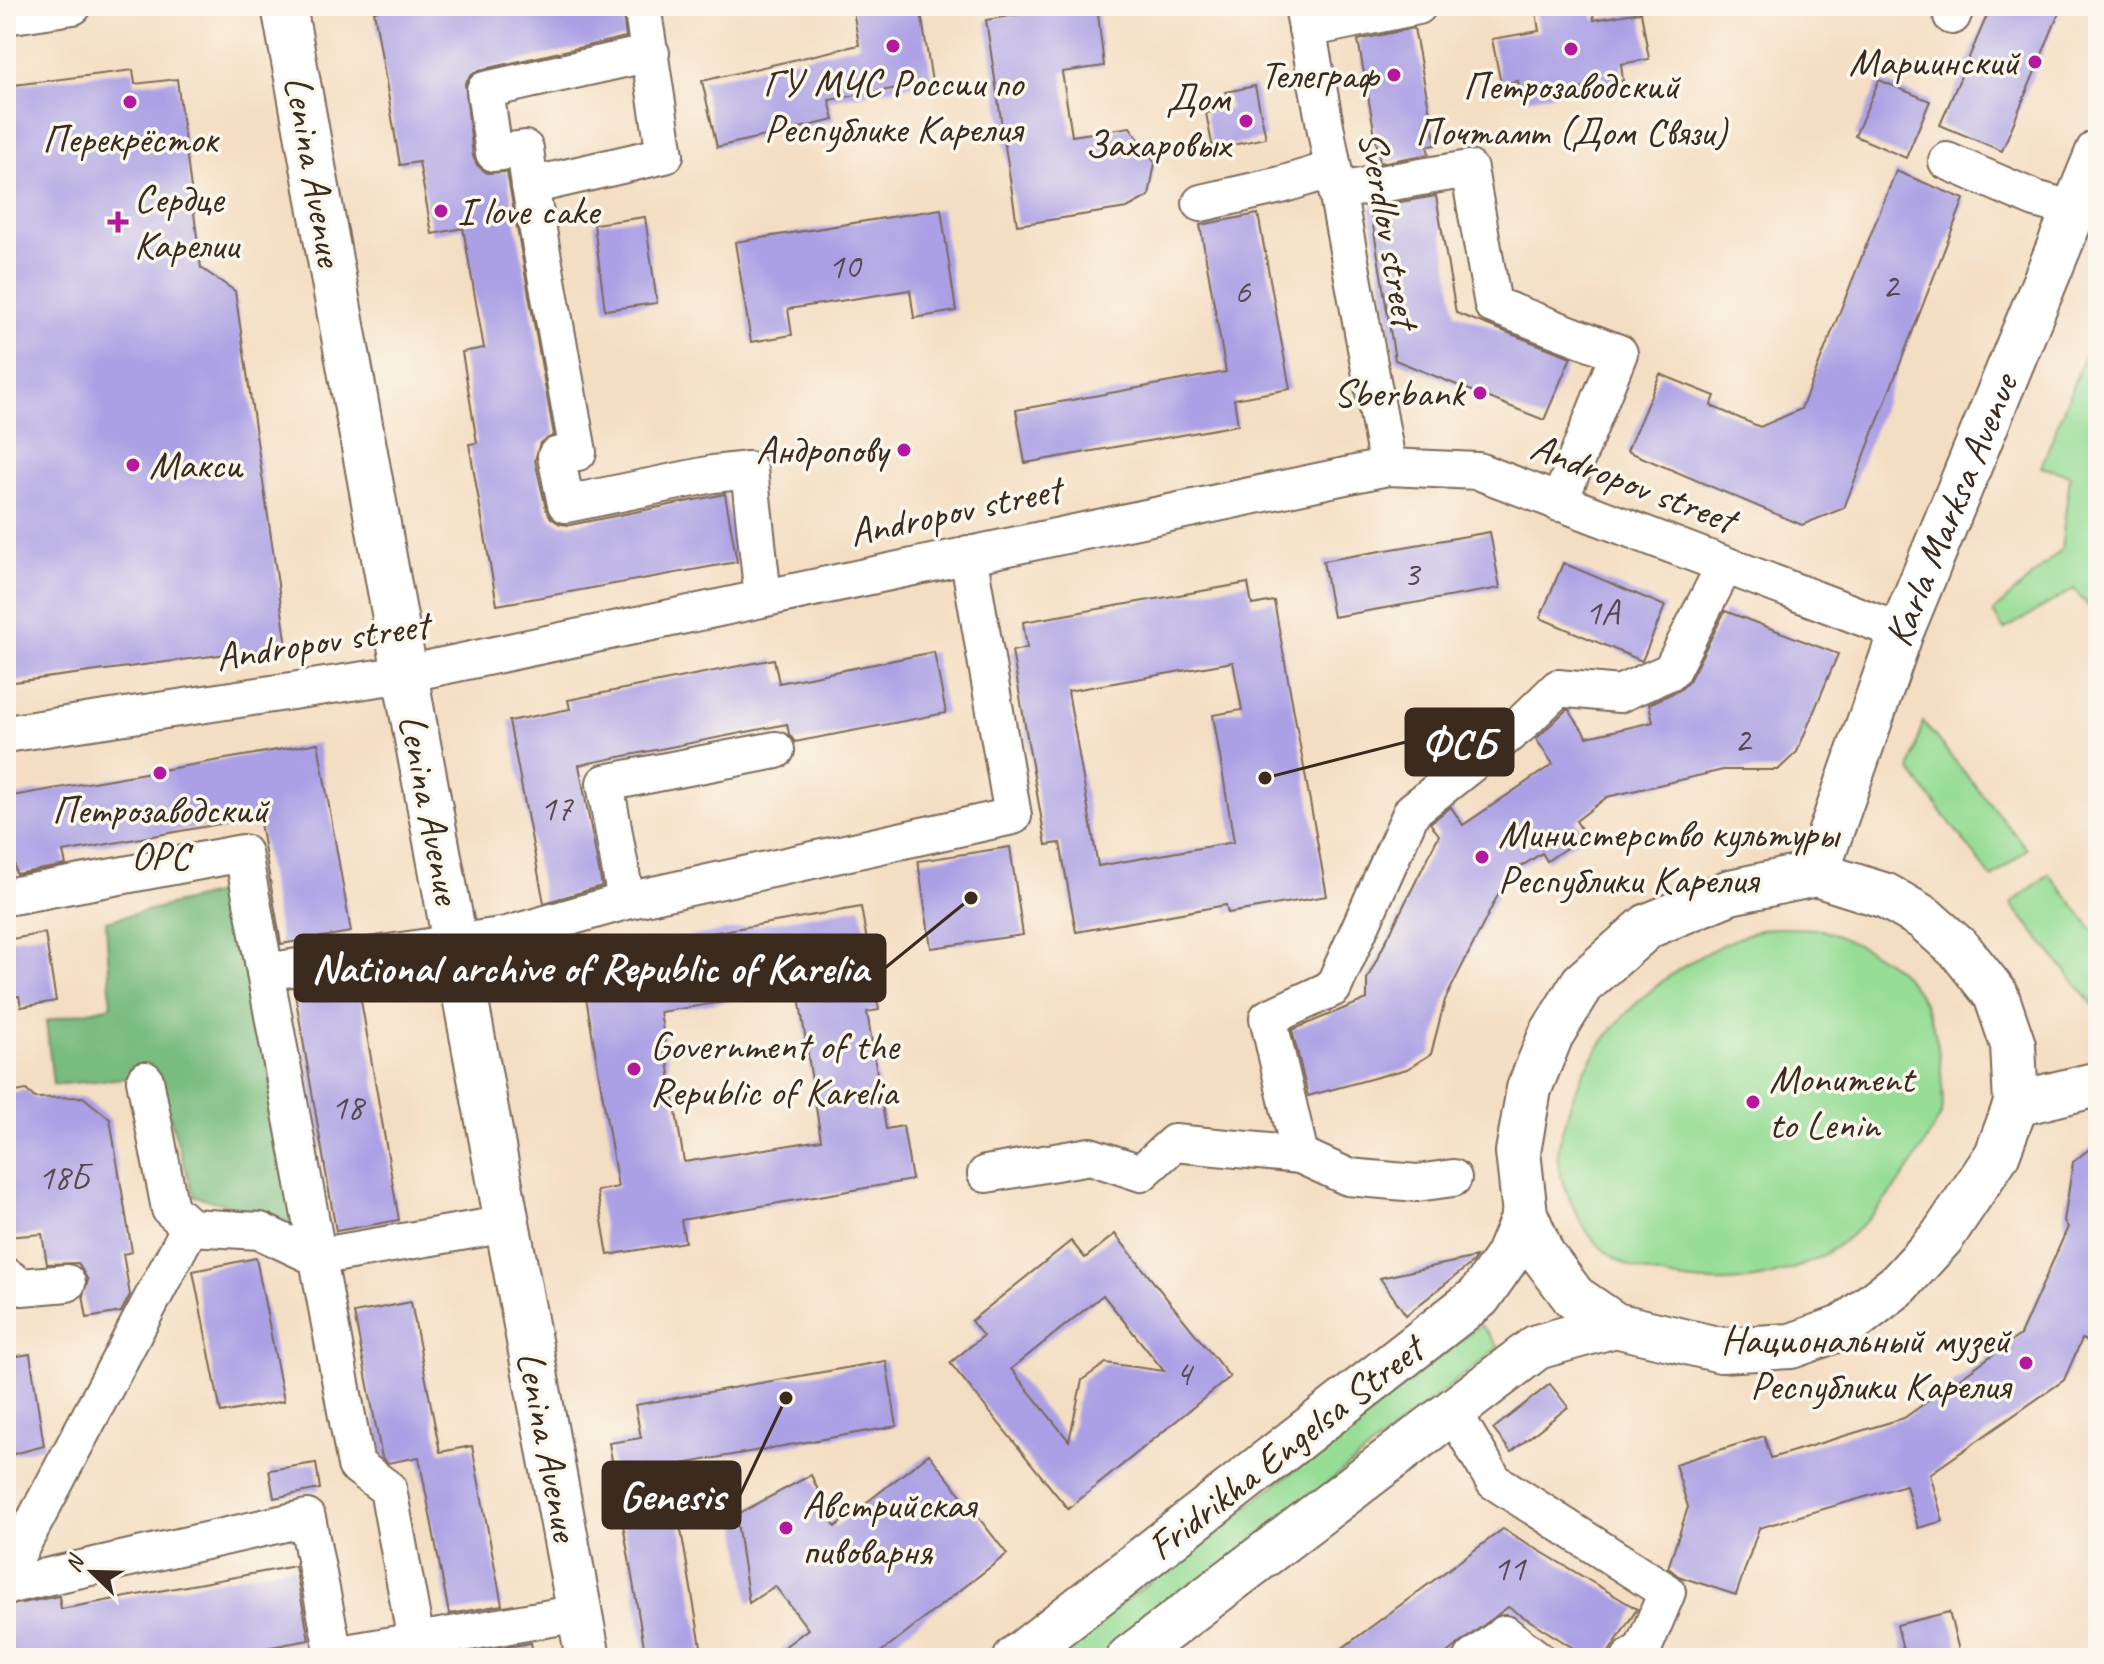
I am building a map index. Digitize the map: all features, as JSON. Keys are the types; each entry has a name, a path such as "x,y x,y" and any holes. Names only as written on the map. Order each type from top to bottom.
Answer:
{"main road":[{"name":"Lenina Avenue","path":"284,6 588,1658"},
{"name":"Karla Marksa Avenue","path":"1816,874 1901,632 2098,152"},
{"path":"1816,874 1886,896 1924,918 1961,951 1996,995 2013,1045 2016,1104 1997,1155 1942,1237 1899,1284 1844,1327 1791,1346 1721,1350 1615,1325 1574,1297 1542,1254 1525,1214 1518,1152 1529,1089 1551,1035 1583,983 1648,926 1730,892 1816,874"},
{"path":"2016,1104 2098,1084"},
{"name":"Fridrikha Engelsa Street","path":"1016,1658 1479,1297 1507,1257 1525,1214"},
{"name":"Fridrikha Engelsa Street","path":"1137,1656 1537,1347 1615,1325"}],"street":[{"path":"6,16 73,6"},
{"path":"530,186 665,155 642,6"},
{"path":"1305,18 1418,6"},
{"name":"Sverdlov street","path":"1305,18 1388,467"},
{"path":"651,53 485,90 494,153 525,149 578,452 556,456 566,504 713,474 749,470 763,597"},
{"path":"1947,161 2035,199 2075,210"},
{"path":"1201,203 1272,188 1335,180 1469,169 1493,305 1619,353 1559,503"},
{"name":"Andropov street","path":"6,734 405,674 1388,467 1478,471 1901,632"},
{"path":"265,972 507,935 626,901 1013,816 968,554"},
{"path":"1300,1155 1268,1018 1333,988 1412,811 1519,726 1558,688 1619,694 1671,671 1725,565"},
{"path":"626,901 605,783 776,750"},
{"path":"6,897 243,853 356,1465 388,1489 416,1641"},
{"path":"145,1080 170,1209 190,1227 260,1231 316,1257 507,1224"},
{"path":"986,1174 1090,1156 1141,1173 1174,1143 1300,1155 1348,1177 1417,1183 1453,1178"},
{"path":"6,1575 190,1227"},
{"path":"6,1276 22,1287 67,1283"},
{"path":"1452,1410 1494,1481 1667,1592 1640,1655"},
{"path":"6,1586 307,1518 334,1655 376,1653 416,1641 580,1613"},
{"path":"1473,1658 1505,1634 1536,1658"}],"green space":[{"path":"2098,321 2098,618 2074,589 2004,630 1993,612 2061,550 2070,475 2041,467"},
{"path":"1923,722 2027,849 1992,878 1910,770"},
{"path":"2049,874 2098,936 2098,1011 2011,904"},
{"path":"234,889 298,1224 194,1196 157,1075 53,1085 46,1021 111,1006 106,921"},
{"path":"1820,929 1867,950 1899,971 1917,992 1930,1017 1937,1044 1943,1105 1921,1151 1894,1189 1862,1225 1827,1253 1790,1270 1756,1279 1704,1282 1653,1274 1616,1259 1596,1243 1580,1220 1564,1186 1558,1164 1560,1141 1570,1105 1599,1047 1642,998 1694,960 1761,930"},
{"path":"1481,1325 1499,1347 1107,1658 1052,1658"}],"building":[{"path":"404,6 622,6 626,37 480,70 465,83 473,156 477,165 487,173 507,172 554,435 540,443 535,460 546,509 551,518 560,524 570,525 725,494 737,562 497,605 469,444 477,443 462,352 484,348 463,228 432,234 419,162 400,165 374,11"},
{"path":"877,6 920,6 932,82 829,100 834,120 717,147 702,81 859,45 853,10"},
{"path":"1067,6 1097,6 1104,66 1062,72 1072,136 1130,127 1155,163 1149,196 1127,208 1017,225 986,20"},
{"name":"Петрозаводский Почтамт (Дом Связи)","path":"1535,6 1592,6 1594,20 1641,12 1649,59 1621,64 1623,81 1522,100 1518,81 1501,84 1492,39 1539,31"},
{"path":"1991,6 2062,6 2002,151 1940,125"},
{"name":"Телеграф","path":"1414,28 1436,145 1427,146 1429,154 1380,163 1358,40"},
{"name":"Макси","path":"133,70 135,84 177,79 201,268 235,291 287,646 6,683 6,86"},
{"path":"1879,80 1930,101 1906,158 1855,136"},
{"path":"1255,86 1266,138 1213,149 1206,113 1230,109 1226,92"},
{"path":"1896,171 1964,199 1844,508 1802,525 1627,451 1660,374 1715,396 1711,406 1760,427 1801,409"},
{"path":"1436,196 1456,313 1571,357 1544,420 1395,360 1370,207"},
{"path":"941,209 956,311 914,318 910,290 788,309 792,335 751,342 735,242"},
{"path":"1258,214 1290,389 1234,399 1238,425 1025,463 1016,410 1226,372 1200,225"},
{"path":"645,217 657,303 605,310 594,224"},
{"path":"1490,532 1500,588 1333,617 1323,561"},
{"path":"1563,563 1665,606 1642,661 1540,618"},
{"path":"1248,583 1252,605 1274,601 1327,896 1228,913 1226,905 1076,932 1060,843 1046,845 1012,651 1027,648 1023,622","holes":["1233,662 1242,710 1213,715 1234,842 1098,866 1068,691"]},
{"name":"Министерство культуры Республики Карелия","path":"1725,611 1838,654 1797,752 1778,770 1723,770 1607,797 1576,821 1585,835 1547,861 1542,853 1508,875 1445,1000 1431,1054 1407,1069 1308,1096 1292,1030 1367,999 1367,979 1439,835 1430,823 1451,807 1463,825 1553,764 1536,739 1566,710 1587,737 1653,722 1649,704 1680,690 1689,681"},
{"path":"934,652 946,713 795,742 787,724 579,765 602,886 544,903 509,721 570,709 568,700 774,659 779,683"},
{"path":"318,743 351,932 281,944 259,817 63,852 66,865 16,874 6,797"},
{"path":"1010,847 1023,935 931,948 918,861"},
{"name":"Government of the Republic of Karelia","path":"861,907 879,1010 867,1012 886,1129 903,1126 912,1180 681,1220 685,1242 608,1255 597,1191 618,1187 579,956","holes":["798,990 821,1140 684,1162 660,1012"]},
{"path":"45,933 56,1001 21,1007 19,996 6,998 6,940"},
{"path":"358,983 399,1220 336,1231 295,994"},
{"path":"26,1090 35,1098 83,1097 110,1119 132,1252 123,1254 130,1295 121,1312 87,1318 83,1295 88,1280 78,1263 47,1264 42,1234 6,1237 6,1094"},
{"name":"Национальный музей Республики Карелия","path":"2098,1142 2098,1345 2082,1339 2064,1380 1930,1474 1943,1521 1918,1528 1906,1485 1759,1528 1736,1595 1681,1577 1668,1568 1688,1507 1675,1464 1764,1436 1771,1458 1904,1418 2020,1335 2068,1227 2064,1221 2073,1162"},
{"path":"1115,1234 1230,1377 1068,1509 950,1363 983,1336 971,1321 1071,1241 1085,1258","holes":["1103,1295 1164,1371 1106,1363 1082,1380 1069,1441 1011,1369"]},
{"path":"1476,1257 1406,1315 1380,1278"},
{"path":"256,1258 284,1401 221,1413 193,1271"},
{"path":"411,1302 440,1452 472,1446 502,1605 449,1614 419,1457 388,1463 382,1458 354,1313"},
{"path":"30,1354 44,1446 6,1456 6,1358"},
{"path":"886,1361 897,1426 670,1466 703,1658 646,1658 609,1443 641,1438 635,1405"},
{"path":"1550,1384 1568,1407 1511,1452 1493,1429"},
{"path":"929,1454 1007,1554 873,1658 770,1658 808,1629 775,1586 749,1603 736,1515 811,1475 835,1527"},
{"path":"316,1463 320,1489 274,1498 269,1470"},
{"path":"1503,1529 1637,1609 1605,1658 1589,1658 1508,1607 1440,1658 1329,1658"},
{"path":"295,1566 309,1640 211,1658 6,1658 6,1606 59,1596 61,1609"},
{"path":"1949,1612 1961,1658 1905,1658 1897,1625"},
{"path":"531,1643 534,1658 447,1658 447,1657"}],"place":[{"name":"ГУ МЧС России по Республике Карелия","path":"893,46"},
{"name":"Петрозаводский Почтамт (Дом Связи)","path":"1571,49"},
{"name":"Мариинский","path":"2035,62"},
{"name":"Телеграф","path":"1394,75"},
{"name":"Перекрёсток","path":"130,102"},
{"name":"Дом Захаровых","path":"1246,121"},
{"name":"I love cake","path":"441,211"},
{"name":"Сердце Карелии","path":"118,222"},
{"name":"Sberbank","path":"1480,393"},
{"name":"Андропову","path":"904,450"},
{"name":"Макси","path":"133,465"},
{"name":"Петрозаводский ОРС","path":"160,773"},
{"name":"ФСБ","path":"1265,778"},
{"name":"Министерство культуры Республики Карелия","path":"1482,857"},
{"name":"National archive of Republic of Karelia","path":"971,898"},
{"name":"Government of the Republic of Karelia","path":"634,1069"},
{"name":"Monument to Lenin","path":"1753,1102"},
{"name":"Национальный музей Республики Карелия","path":"2026,1363"},
{"name":"Genesis","path":"786,1398"},
{"name":"Австрийская пивоварня","path":"786,1528"}]}
